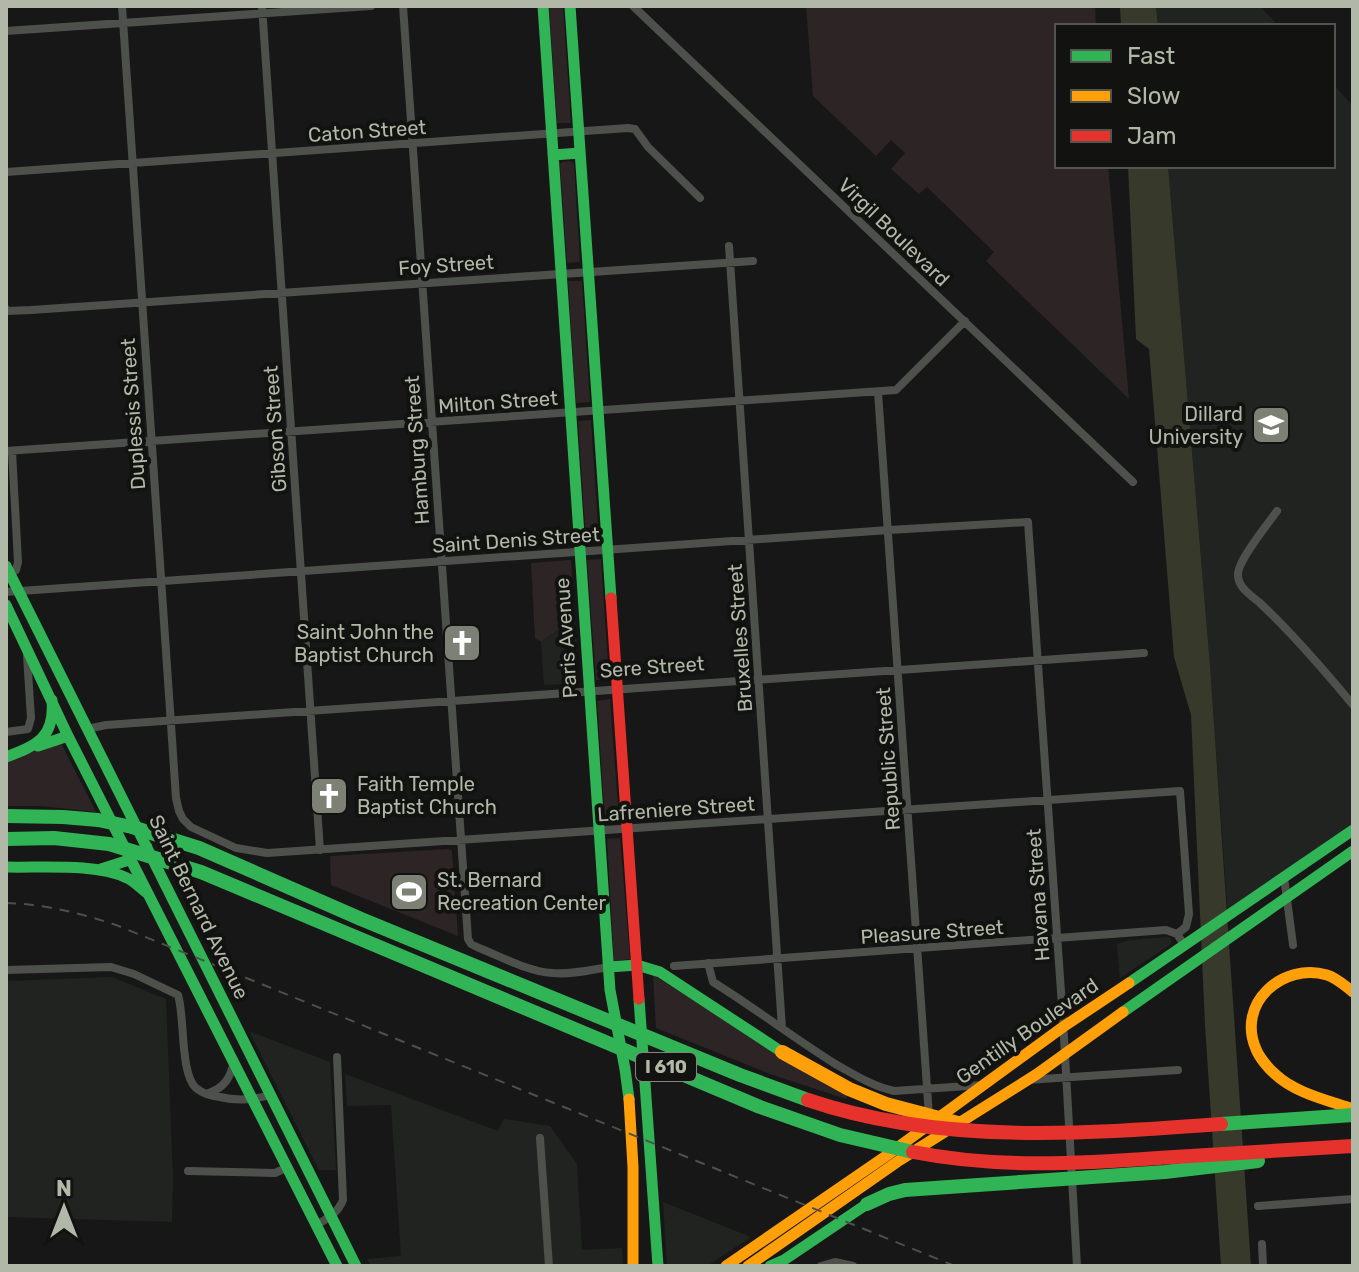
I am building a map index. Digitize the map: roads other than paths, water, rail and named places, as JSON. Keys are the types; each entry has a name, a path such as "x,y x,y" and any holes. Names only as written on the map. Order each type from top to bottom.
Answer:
{"main road":[{"name":"Paris Avenue","path":"543,6 612,1013 624,1068 634,1174 633,1266"},
{"path":"570,6 658,1266"},
{"path":"553,155 580,153"},
{"name":"Saint Bernard Avenue","path":"7,572 12,591 87,729 356,1266"},
{"name":"Saint Bernard Avenue","path":"6,605 68,736 337,1266"},
{"path":"29,749 49,731 54,715 52,700"},
{"name":"Sere Street","path":"6,757 87,729"},
{"name":"I 610","path":"6,816 99,820 194,845 362,919 759,1081 827,1106 920,1127 1025,1135 1084,1133 1353,1112"},
{"name":"Gentilly Boulevard","path":"726,1266 930,1125 1184,941 1257,896 1353,830"},
{"name":"I 610","path":"6,839 54,838 109,844 201,872 760,1107 847,1138 940,1157 1038,1164 1353,1146"},
{"path":"6,867 109,868 147,847"},
{"name":"Gentilly Boulevard","path":"748,1266 900,1160 1065,1054 1353,851"},
{"path":"97,869 123,875 147,893"},
{"path":"609,967 637,965 666,976 782,1052 849,1089 886,1104 948,1121 1025,1135"},
{"path":"1353,992 1339,979 1314,971 1285,976 1262,995 1255,1005 1250,1025 1255,1048 1272,1072 1293,1086 1353,1112"},
{"path":"770,1266 784,1260 867,1204 905,1190 1165,1172 1289,1158 1303,1149"},
{"path":"633,1242 656,1242"}],"street":[{"name":"Duplessis Street","path":"122,6 176,798 183,819"},
{"path":"6,31 263,10 371,6"},
{"name":"Hamburg Street","path":"403,6 468,939 479,948 538,971 563,973 609,967"},
{"name":"Virgil Boulevard","path":"633,6 1133,482"},
{"name":"Gibson Street","path":"263,10 320,850"},
{"name":"Caton Street","path":"6,172 635,129 648,147 700,198"},
{"name":"Bruxelles Street","path":"729,246 782,1028"},
{"name":"Foy Street","path":"6,309 31,310 753,261"},
{"name":"Milton Street","path":"9,451 896,390 965,321"},
{"name":"Republic Street","path":"878,392 930,1125"},
{"path":"7,572 16,570 18,562 9,451"},
{"path":"1277,511 1238,570 1238,581 1353,705"},
{"name":"Saint Denis Street","path":"12,591 1028,522"},
{"name":"Havana Street","path":"1028,522 1077,1266"},
{"path":"6,732 28,729 31,718 27,647"},
{"name":"Sere Street","path":"87,729 171,720 1144,653"},
{"name":"Lafreniere Street","path":"183,819 191,827 236,848 267,853 1180,791 1189,914 1184,941"},
{"path":"1284,877 1293,945"},
{"name":"Pleasure Street","path":"674,966 1166,930 1184,941"},
{"path":"708,963 713,982 852,1073 886,1089 986,1085"},
{"path":"6,970 111,967 134,974 178,995 186,1066 196,1088 207,1094 236,1099 254,1100 270,1095"},
{"path":"316,1225 331,1217 341,1206 344,1195 337,1057"},
{"path":"207,1094 228,1082 234,1062"},
{"path":"1027,1080 1178,1070"},
{"path":"540,1138 549,1266"},
{"path":"188,1171 275,1173 288,1167"},
{"path":"1258,1206 1353,1199"},
{"path":"1262,1244 1263,1266"},
{"path":"821,1266 835,1262 850,1265"}],"railway":[{"path":"6,903 62,910 116,925 955,1266"}],"place":[{"name":"Dillard University","path":"1271,425"},
{"name":"Saint John the Baptist Church","path":"462,643"},
{"name":"Faith Temple Baptist Church","path":"329,796"},
{"name":"St. Bernard Recreation Center","path":"409,892"}]}
